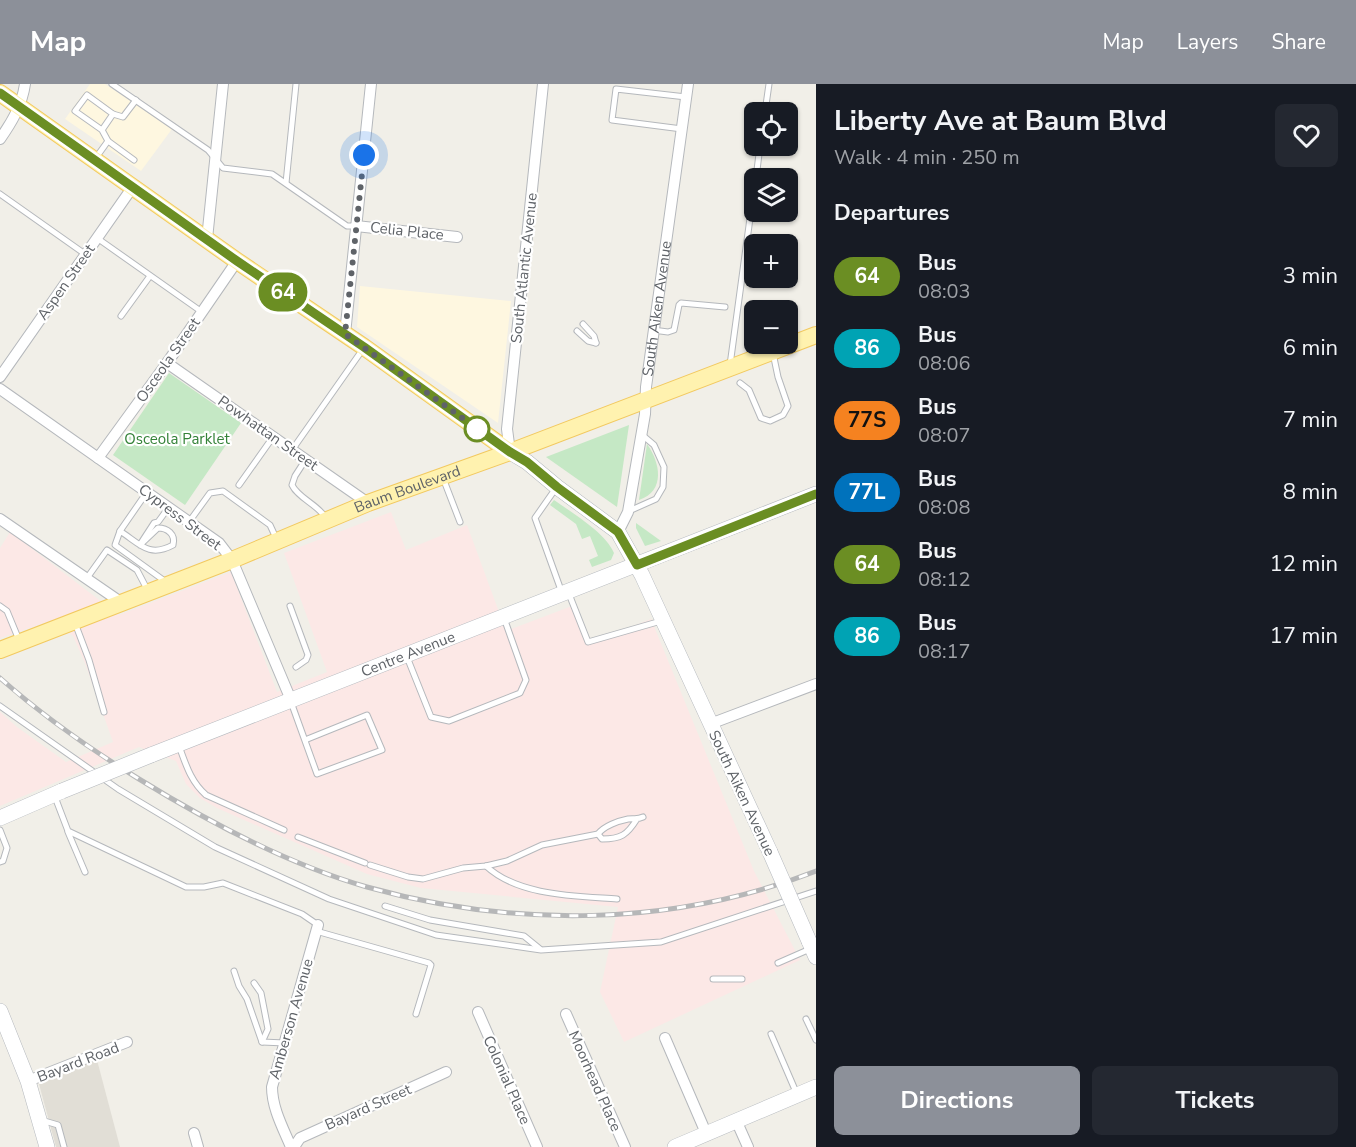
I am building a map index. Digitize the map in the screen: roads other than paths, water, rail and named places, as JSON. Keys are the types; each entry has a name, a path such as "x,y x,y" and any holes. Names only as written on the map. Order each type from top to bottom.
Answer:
{"main road":[{"path":"0,93 132,188 527,462 618,532"},
{"name":"Baum Boulevard","path":"798,342 816,335"},
{"name":"Baum Boulevard","path":"9,646 278,542 368,503 510,452 765,354"},
{"name":"Centre Avenue","path":"0,818 151,755 816,494"},
{"name":"South Aiken Avenue","path":"618,532 637,565 770,852 812,949"},
{"path":"0,1011 28,1081 47,1147"},
{"path":"675,1147 816,1087"}],"street":[{"path":"0,139 13,120 25,84"},
{"path":"207,239 224,84"},
{"path":"345,334 371,84"},
{"name":"South Atlantic Avenue","path":"510,452 507,429 543,84"},
{"name":"South Aiken Avenue","path":"618,532 628,512 641,434 688,84"},
{"name":"Aspen Street","path":"0,376 132,188"},
{"name":"Celia Place","path":"356,226 458,237"},
{"name":"Osceola Street","path":"98,458 237,261"},
{"name":"Powhattan Street","path":"167,363 368,503"},
{"name":"Cypress Street","path":"0,389 219,543 232,560 291,700"},
{"path":"0,519 122,603"},
{"path":"710,724 816,684"},
{"name":"Amberson Avenue","path":"293,1147 272,1097 272,1087 317,928"},
{"name":"Colonial Place","path":"478,1012 537,1147"},
{"name":"Moorhead Place","path":"566,1014 625,1147"},
{"path":"665,1038 706,1133"},
{"name":"Bayard Road","path":"28,1081 127,1042"},
{"name":"Bayard Street","path":"293,1147 300,1138 446,1072"},
{"path":"736,1120 748,1147"},
{"path":"194,1133 198,1147"}],"lane":[{"path":"112,84 208,150 223,168 272,174 347,226 356,226"},
{"path":"123,92 124,84"},
{"path":"286,183 296,84"},
{"path":"766,102 769,84"},
{"path":"682,129 612,120 616,89 686,97"},
{"path":"134,160 108,141 102,130 75,111 87,95 113,114 123,117 135,100"},
{"path":"102,130 113,114"},
{"path":"94,160 108,141"},
{"path":"0,194 85,254"},
{"path":"730,367 750,222"},
{"path":"97,238 202,312"},
{"path":"121,316 150,276"},
{"path":"654,330 668,332 674,330 681,303 725,307"},
{"path":"577,331 588,341 596,343 594,336 584,324"},
{"path":"292,450 364,347"},
{"path":"740,383 749,390 761,418 770,421 783,416 788,406 778,377 774,354"},
{"path":"628,512 657,499 663,487 664,467 658,452 654,445 641,434"},
{"path":"239,485 273,436"},
{"path":"306,459 292,484 294,489 327,520"},
{"path":"442,477 460,522"},
{"path":"557,487 535,519 588,642 663,621"},
{"path":"189,522 210,493 223,491 270,525 278,542"},
{"path":"147,492 115,540 116,548 169,585"},
{"path":"140,545 149,529 169,507"},
{"path":"120,531 140,545 150,551 158,552 173,545 174,538 172,533 158,528 140,545"},
{"path":"87,578 107,550 137,570 149,593"},
{"path":"0,606 7,611 9,646"},
{"path":"290,606 308,655 306,660 296,667"},
{"path":"407,655 431,717 449,721 520,693 526,680 504,618"},
{"path":"74,622 104,712"},
{"path":"291,700 305,740 317,774 382,750 367,715 305,740"},
{"path":"0,706 118,789 215,848 330,899 436,935 541,950 661,942 816,891"},
{"path":"178,745 190,776 206,795 284,830"},
{"path":"58,793 68,831 85,872"},
{"path":"298,837 368,864 408,877 423,879 463,868 507,861 542,845 598,834 603,827 640,818 629,833 614,839 602,839 598,834"},
{"path":"0,830 7,848 3,861 0,862"},
{"path":"68,831 186,887 204,887 223,883 302,914 317,928 429,963 416,1014"},
{"path":"486,866 495,874 514,884 558,894 617,899"},
{"path":"385,906 430,920 524,936 541,950"},
{"path":"778,963 812,949"},
{"path":"234,971 247,999 262,1042"},
{"path":"712,979 742,979"},
{"path":"254,983 261,993 268,1029 262,1042"},
{"path":"806,1019 816,1040"},
{"path":"771,1034 797,1094"},
{"path":"262,1042 285,1043"},
{"path":"39,1119 58,1125 64,1147"}],"railway":[{"path":"0,678 67,732 165,795 279,854 308,867 367,887 479,910 536,915 593,915 650,911 706,903 762,889 816,871"}],"park label":[{"name":"Osceola Parklet","path":"177,439"}]}
